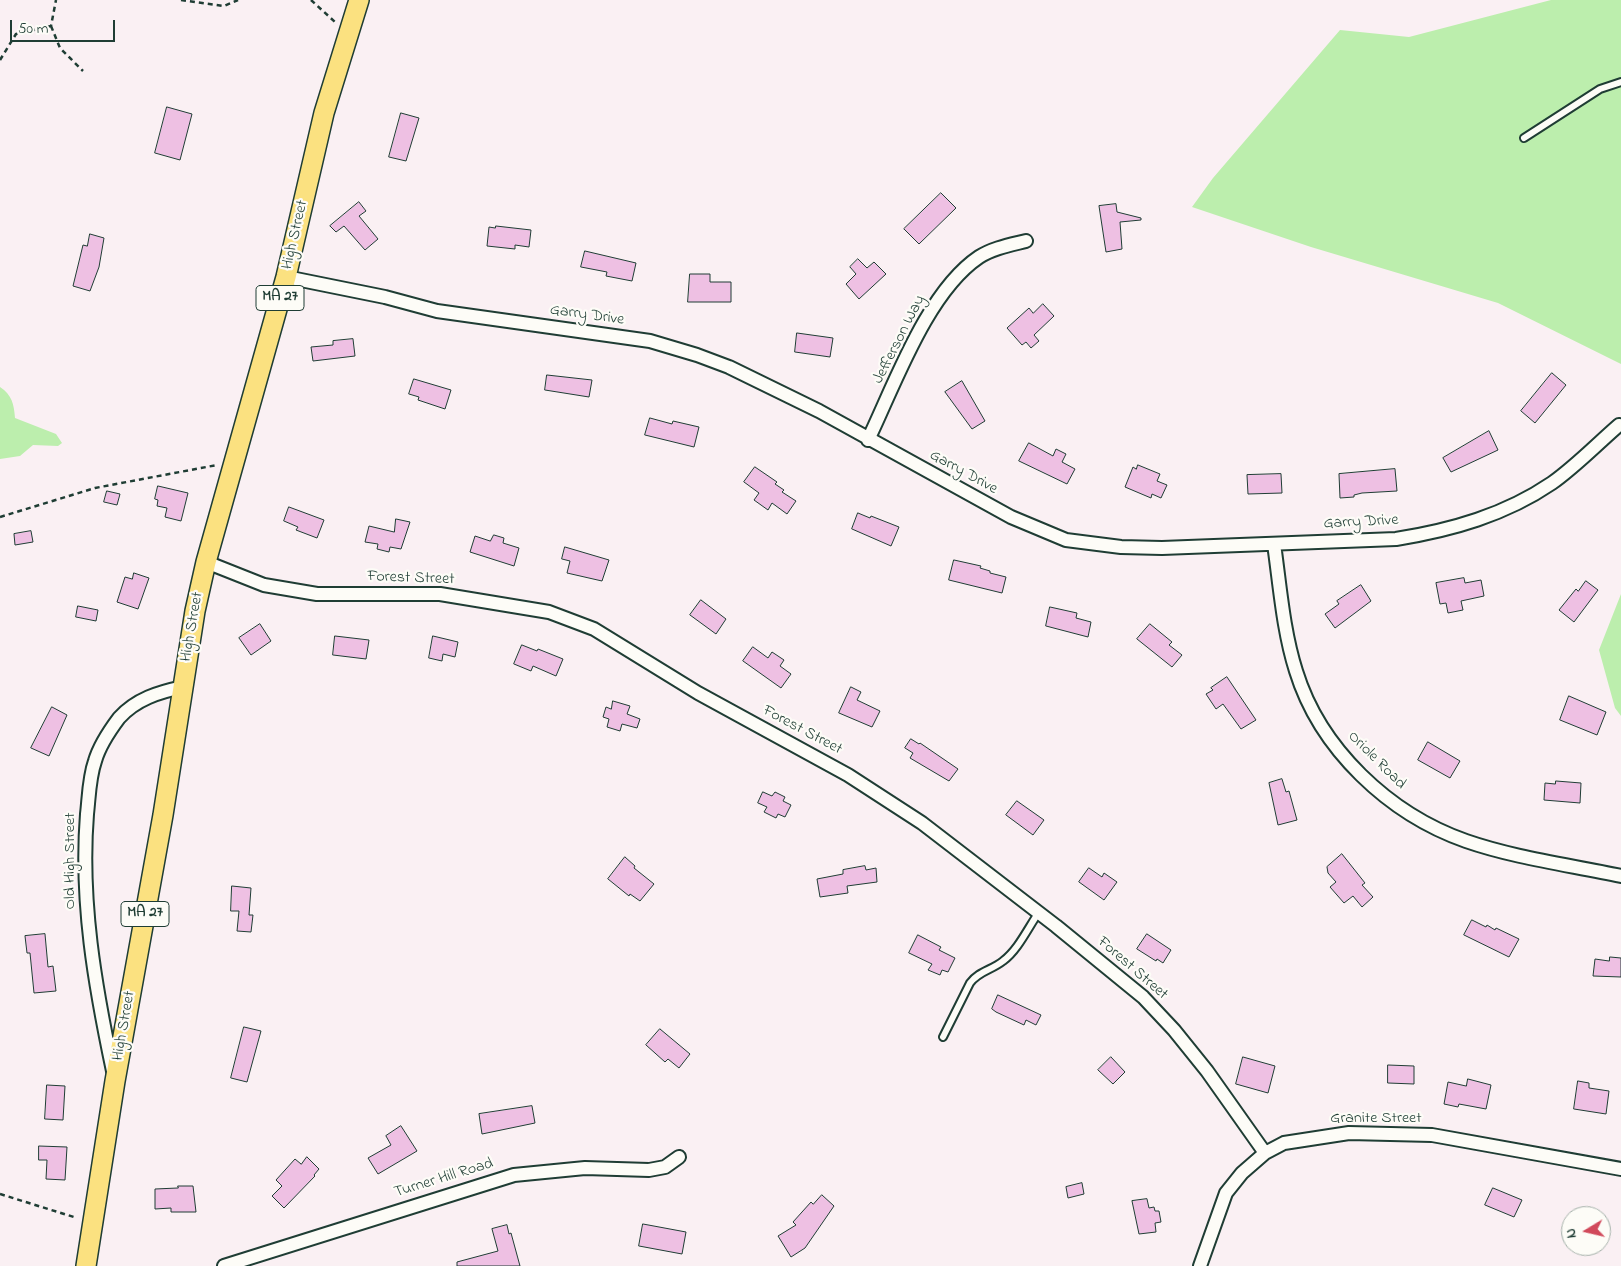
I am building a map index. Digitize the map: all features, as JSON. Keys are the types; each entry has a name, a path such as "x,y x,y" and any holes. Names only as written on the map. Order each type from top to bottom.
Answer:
{"main road":[{"name":"High Street","path":"86,1266 116,1080 163,815 195,612 206,562 233,461 286,277 324,113 359,0"}],"street":[{"name":"Jefferson Way","path":"868,440 928,313 948,287 966,268 988,252 1026,241"},
{"name":"Garry Drive","path":"286,277 386,297 437,311 650,341 729,367 819,411 868,440 1010,517 1066,540 1122,547 1396,539 1428,534 1481,520 1553,482 1619,425"},
{"name":"Oriole Road","path":"1274,544 1290,646 1304,692 1327,734 1365,778 1397,805 1419,820 1466,841 1621,876"},
{"name":"Forest Street","path":"206,562 264,585 317,594 440,594 549,612 594,629 703,696 789,740 848,775 922,823 1039,912 1149,1004 1207,1071 1265,1153"},
{"name":"Old High Street","path":"116,1080 99,1006 89,946 85,881 86,832 90,784 95,760 120,718 134,705 156,693 183,687"},
{"name":"Granite Street","path":"1200,1266 1226,1193 1242,1173 1265,1153 1284,1143 1312,1137 1349,1133 1391,1133 1432,1136 1621,1170"},
{"name":"Turner Hill Road","path":"224,1266 507,1176 569,1169 649,1170 665,1167 680,1157"}],"lane":[{"path":"1524,138 1600,90 1621,82"},
{"path":"943,1037 975,976 996,966 1012,953 1039,912"}],"path":[{"path":"56,0 51,26 60,48 83,71"},
{"path":"181,0 224,6 238,0"},
{"path":"311,0 348,32"},
{"path":"0,60 16,34 51,26"},
{"path":"0,516 95,488 233,461"},
{"path":"0,1194 92,1223"}],"green space":[{"path":"1551,0 1621,0 1621,364 1498,303 1311,247 1192,207 1213,178 1340,30 1409,37"},
{"path":"0,387 12,400 15,418 56,434 62,443 58,446 33,445 20,456 0,459"},
{"path":"1621,594 1621,716 1615,708 1599,650"}],"building":[{"path":"167,107 192,114 180,160 155,153"},
{"path":"401,113 419,118 406,161 389,157"},
{"path":"941,193 956,208 919,244 904,229"},
{"path":"359,202 366,211 359,216 378,239 365,250 344,226 336,232 330,226"},
{"path":"1116,204 1117,212 1141,218 1141,220 1120,222 1122,249 1106,252 1099,206"},
{"path":"496,226 531,230 529,247 515,245 515,249 487,246 489,227 495,228"},
{"path":"90,234 104,238 99,267 90,291 73,286 83,245 87,246"},
{"path":"585,251 636,263 632,281 606,276 607,272 581,267"},
{"path":"858,259 867,268 874,262 886,274 859,299 846,284 856,274 850,267"},
{"path":"690,274 710,274 710,282 731,282 731,302 688,302"},
{"path":"1043,304 1054,316 1034,335 1039,341 1031,348 1026,342 1022,345 1007,328 1029,308 1033,313"},
{"path":"797,333 833,338 830,357 795,352"},
{"path":"353,339 355,356 313,361 311,347 333,345 333,341"},
{"path":"1552,373 1566,385 1535,423 1521,411"},
{"path":"547,375 592,380 589,397 545,390"},
{"path":"414,379 451,390 445,409 418,400 419,397 409,394"},
{"path":"962,381 985,421 972,429 945,392"},
{"path":"650,418 672,424 673,421 699,427 694,447 645,435"},
{"path":"1489,431 1498,450 1451,472 1443,458"},
{"path":"1029,443 1053,456 1056,449 1066,454 1062,462 1075,469 1067,484 1019,461"},
{"path":"1138,465 1160,474 1157,481 1167,485 1161,498 1152,494 1151,498 1125,487 1133,467 1136,469"},
{"path":"755,467 777,482 775,484 784,490 782,492 796,501 787,514 772,503 768,510 754,500 759,493 744,482"},
{"path":"1395,469 1397,491 1362,493 1354,495 1354,497 1340,498 1339,474"},
{"path":"1281,474 1282,493 1248,494 1247,475"},
{"path":"158,486 188,493 181,521 165,517 167,508 157,506 158,500 155,499"},
{"path":"107,491 120,494 117,505 104,502"},
{"path":"289,507 324,520 317,538 296,530 298,527 284,521"},
{"path":"858,513 899,527 891,546 852,529"},
{"path":"396,519 410,522 401,549 390,547 389,552 377,549 378,544 365,542 369,526 394,532"},
{"path":"31,531 33,542 15,545 14,534"},
{"path":"494,535 504,538 503,543 519,548 514,566 470,552 475,536 490,541"},
{"path":"565,547 609,560 602,581 567,573 570,561 562,559"},
{"path":"954,560 981,566 980,568 990,571 990,573 1006,577 1002,593 949,580"},
{"path":"134,573 149,578 138,609 117,602 125,577 132,579"},
{"path":"1464,578 1465,583 1481,580 1484,596 1461,601 1463,610 1448,613 1446,603 1440,604 1436,583"},
{"path":"1586,581 1598,590 1574,622 1559,610 1576,589 1578,591"},
{"path":"1361,585 1371,601 1335,628 1325,614 1339,604 1337,601"},
{"path":"701,600 726,619 716,634 690,615"},
{"path":"78,606 98,610 96,621 76,617"},
{"path":"1050,607 1077,613 1076,618 1091,622 1088,637 1046,626"},
{"path":"260,624 271,641 251,655 239,638"},
{"path":"1150,624 1172,642 1169,645 1182,655 1172,667 1137,639"},
{"path":"335,636 369,640 366,659 333,655"},
{"path":"433,636 458,642 455,657 443,654 442,661 429,658"},
{"path":"522,645 563,659 556,676 533,666 531,671 514,664"},
{"path":"753,647 768,658 772,652 784,660 780,666 791,674 781,688 743,661"},
{"path":"1227,677 1256,720 1241,729 1223,704 1216,709 1206,694 1213,690 1211,688"},
{"path":"851,687 861,692 857,700 880,711 872,727 839,713"},
{"path":"1569,696 1606,712 1597,735 1560,720"},
{"path":"613,701 630,706 627,714 640,719 637,728 622,724 620,731 607,727 609,719 603,717 606,707 611,709"},
{"path":"52,707 67,715 49,756 31,748"},
{"path":"911,739 958,769 949,781 910,758 913,753 905,748"},
{"path":"1428,742 1460,761 1450,778 1418,760"},
{"path":"1282,779 1286,792 1289,791 1297,820 1278,825 1269,783"},
{"path":"1556,781 1581,783 1580,803 1544,800 1545,783 1555,784"},
{"path":"763,792 772,796 775,792 785,797 783,801 791,805 785,817 778,814 776,818 764,812 767,807 758,803"},
{"path":"1017,801 1044,820 1033,835 1006,815"},
{"path":"1342,854 1365,883 1362,885 1373,897 1362,907 1353,896 1344,903 1330,887 1336,882 1328,873 1327,867"},
{"path":"625,857 635,866 634,868 654,884 640,901 630,894 629,896 608,879"},
{"path":"865,866 866,870 876,868 877,882 847,886 848,893 820,897 817,879 843,874 843,870"},
{"path":"1089,868 1102,877 1104,873 1117,882 1104,900 1079,882"},
{"path":"232,886 251,888 249,915 253,915 251,932 237,931 239,911 231,911"},
{"path":"1472,920 1495,930 1496,928 1519,939 1509,957 1464,935"},
{"path":"45,934 48,967 53,966 56,991 34,993 30,953 27,953 25,936"},
{"path":"1147,934 1171,950 1163,963 1157,959 1156,961 1137,949"},
{"path":"918,935 941,947 939,950 955,958 948,972 942,970 940,975 928,970 932,964 909,953"},
{"path":"1610,957 1621,958 1621,977 1593,976 1595,959 1609,961"},
{"path":"998,995 1041,1015 1036,1025 1026,1020 1024,1025 992,1009"},
{"path":"244,1027 261,1031 247,1082 231,1078"},
{"path":"660,1029 690,1054 679,1068 668,1059 665,1062 646,1045"},
{"path":"1111,1057 1125,1072 1113,1084 1098,1070"},
{"path":"1243,1057 1275,1066 1268,1093 1236,1084"},
{"path":"1388,1065 1414,1066 1414,1084 1388,1083"},
{"path":"1468,1079 1491,1085 1486,1109 1459,1104 1458,1107 1444,1104 1448,1082 1466,1086"},
{"path":"1578,1081 1589,1083 1589,1088 1609,1091 1606,1114 1574,1109"},
{"path":"47,1085 65,1086 63,1120 45,1119"},
{"path":"532,1106 535,1123 482,1134 479,1114"},
{"path":"401,1126 417,1151 378,1174 368,1158 391,1145 386,1136"},
{"path":"39,1146 67,1147 65,1180 46,1179 47,1160 39,1160"},
{"path":"307,1157 319,1169 315,1176 284,1208 272,1196 282,1186 276,1180 295,1159 301,1164"},
{"path":"1082,1183 1084,1194 1068,1198 1066,1187"},
{"path":"178,1186 193,1186 196,1212 171,1212 171,1208 155,1209 155,1189 178,1188"},
{"path":"1493,1188 1522,1200 1514,1217 1485,1205"},
{"path":"822,1195 834,1206 805,1248 791,1257 778,1236 796,1225 793,1222 811,1202 813,1204"},
{"path":"1147,1199 1149,1208 1154,1207 1155,1211 1159,1211 1161,1222 1155,1223 1156,1232 1139,1234 1132,1201"},
{"path":"643,1224 686,1232 682,1254 639,1246"},
{"path":"507,1225 520,1266 457,1266 457,1262 498,1251 492,1229"}]}
